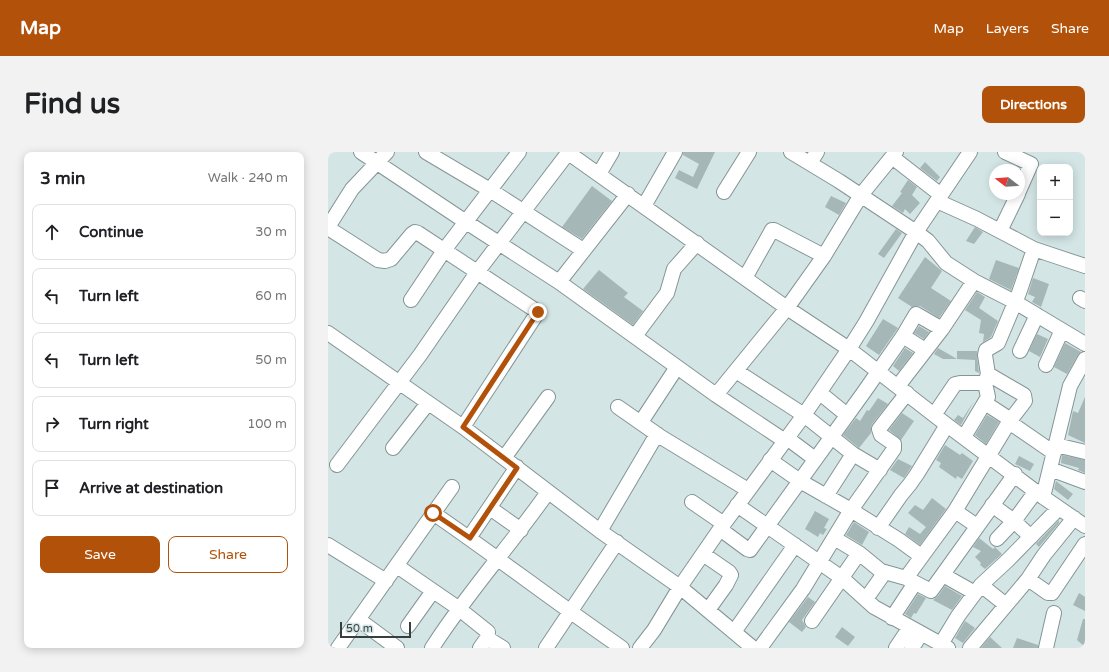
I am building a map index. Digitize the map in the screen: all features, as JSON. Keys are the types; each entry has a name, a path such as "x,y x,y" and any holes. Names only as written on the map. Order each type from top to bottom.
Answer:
{"street":[{"path":"362,152 382,157 466,222 559,282 716,395 815,459"},
{"path":"426,152 490,190 583,250"},
{"path":"411,300 445,249 519,152"},
{"path":"337,465 420,354 478,271 567,152 787,308 850,349 947,425 1059,508 1081,519 1044,555 1028,579 970,648"},
{"path":"599,174 612,152"},
{"path":"644,206 676,152"},
{"path":"724,192 749,152"},
{"path":"791,152 813,158 862,196 916,232 928,241 944,262 974,281 1015,302 1085,344"},
{"path":"640,648 654,630 680,587 722,526 820,393 850,349 916,232 970,152"},
{"path":"1005,152 1030,164 1025,176"},
{"path":"716,395 787,308 824,256 862,196 894,155 939,198 1034,249 1085,266"},
{"path":"382,157 352,189 328,227 378,260 385,261 391,259 412,234 415,232 418,233 445,249 538,312 463,427"},
{"path":"559,282 628,194"},
{"path":"1000,231 1015,200"},
{"path":"745,278 772,230 796,240 824,256"},
{"path":"635,336 667,293 674,268 697,243"},
{"path":"964,437 985,403 988,395 985,355 986,350 998,344 1034,249"},
{"path":"760,648 784,616 820,562 851,510 894,448 895,446 893,443 881,435 879,429 925,350 942,329 974,281"},
{"path":"692,502 749,550 768,526 878,372 916,314 942,329"},
{"path":"1020,351 1037,315"},
{"path":"1046,365 1062,330"},
{"path":"328,333 463,427 600,531 680,587 708,610 742,642 795,545"},
{"path":"903,336 925,350"},
{"path":"997,539 1040,494 1050,469 1070,386 1085,359"},
{"path":"641,422 677,367"},
{"path":"736,371 804,415 853,454 880,470"},
{"path":"892,618 921,556 955,511 988,455 1010,421 1024,403 1025,397 987,378 960,383 955,384 934,415"},
{"path":"820,393 847,415"},
{"path":"504,458 548,397"},
{"path":"393,448 428,403"},
{"path":"985,403 1010,421 1055,449 1085,452"},
{"path":"618,407 657,434 748,490"},
{"path":"878,528 917,474 947,425"},
{"path":"600,531 657,434"},
{"path":"826,496 853,454"},
{"path":"770,460 800,481 851,510 921,556"},
{"path":"470,538 517,468"},
{"path":"1050,469 1085,482"},
{"path":"834,538 859,553 878,569 911,580 931,591 1015,474"},
{"path":"338,648 452,487"},
{"path":"436,646 458,608 521,530 548,492"},
{"path":"737,505 842,578 874,607 944,646 958,616 978,589 1059,508"},
{"path":"992,505 1014,521 1031,537"},
{"path":"490,508 521,530"},
{"path":"955,511 977,526"},
{"path":"433,513 622,648"},
{"path":"546,648 616,542"},
{"path":"1028,579 1048,593 1052,593 1085,544"},
{"path":"328,546 386,581"},
{"path":"812,621 859,553"},
{"path":"703,554 731,575 726,585 708,610"},
{"path":"397,566 458,608 488,632 484,643 502,648"},
{"path":"866,599 885,572"},
{"path":"943,575 978,589 1006,605"},
{"path":"408,626 433,591"},
{"path":"1046,648 1054,613"},
{"path":"359,620 397,648"},
{"path":"896,648 915,630"},
{"path":"912,648 915,630"}],"building":[{"path":"683,152 715,152 697,189 675,178 679,170 693,177 699,164 683,155"},
{"path":"925,162 940,177 937,181 920,168"},
{"path":"908,180 917,187 912,195 920,203 910,214 905,209 903,213 892,206 902,193 900,192"},
{"path":"592,186 612,201 582,239 562,227"},
{"path":"831,196 846,203 839,215 825,207"},
{"path":"975,227 983,232 974,244 966,241"},
{"path":"896,229 902,233 884,258 878,254"},
{"path":"925,257 942,271 931,288 951,301 939,318 920,306 912,307 898,298"},
{"path":"996,260 1019,268 1011,290 989,279"},
{"path":"599,270 628,293 624,297 643,311 633,325 583,289"},
{"path":"1033,278 1049,284 1041,307 1032,302 1035,297 1028,294"},
{"path":"977,292 985,297 979,308 998,321 991,337 983,342 984,334 979,333 981,320 965,310"},
{"path":"883,319 898,328 879,355 866,346"},
{"path":"919,326 929,332 924,339 914,333"},
{"path":"1037,334 1048,339 1040,357 1029,351"},
{"path":"1065,343 1081,352 1067,374 1054,367"},
{"path":"905,348 913,353 899,371 893,366"},
{"path":"938,348 957,359 943,359 934,354"},
{"path":"957,351 977,351 979,373 975,371 975,360 957,359"},
{"path":"1085,397 1085,443 1068,435 1073,411 1078,413"},
{"path":"878,398 888,404 872,424 871,433 859,448 843,435 856,418 860,421 867,410 869,411"},
{"path":"974,401 961,425 954,420 958,415 963,418"},
{"path":"902,413 914,421 901,440 889,430"},
{"path":"987,415 999,422 986,444 975,435"},
{"path":"945,445 960,455 962,453 973,461 962,479 957,476 956,479 939,467 941,463 936,460"},
{"path":"1062,455 1085,460 1085,473 1078,470 1079,468 1061,463"},
{"path":"1019,456 1034,464 1030,471 1015,464"},
{"path":"898,459 912,466 904,478 890,470"},
{"path":"1056,481 1073,494 1068,500 1054,489"},
{"path":"932,498 946,509 920,545 905,534 909,527 920,534 926,527 908,513 915,505 923,510"},
{"path":"815,511 829,519 824,528 827,529 823,535 820,533 818,537 805,529"},
{"path":"1059,520 1059,523 1039,547 1036,544"},
{"path":"854,522 869,532 862,545 846,535"},
{"path":"979,538 993,549 995,547 1002,554 985,569 980,565 981,563 975,557 981,551 973,547"},
{"path":"945,586 962,596 952,610 933,600"},
{"path":"1079,593 1085,597 1085,611 1073,605"},
{"path":"918,594 926,598 916,614 914,613 911,618 905,614"},
{"path":"808,597 815,602 802,620 806,627 802,632 789,622"},
{"path":"1083,619 1085,619 1085,647 1077,640"},
{"path":"965,621 975,628 963,643 955,638"},
{"path":"842,627 855,637 848,646 835,637"},
{"path":"990,637 1002,648 981,648"},
{"path":"1017,638 1038,645 1038,648 1013,648"}],"route":[{"path":"433,513 470,538 517,468 463,427 538,312"}]}
